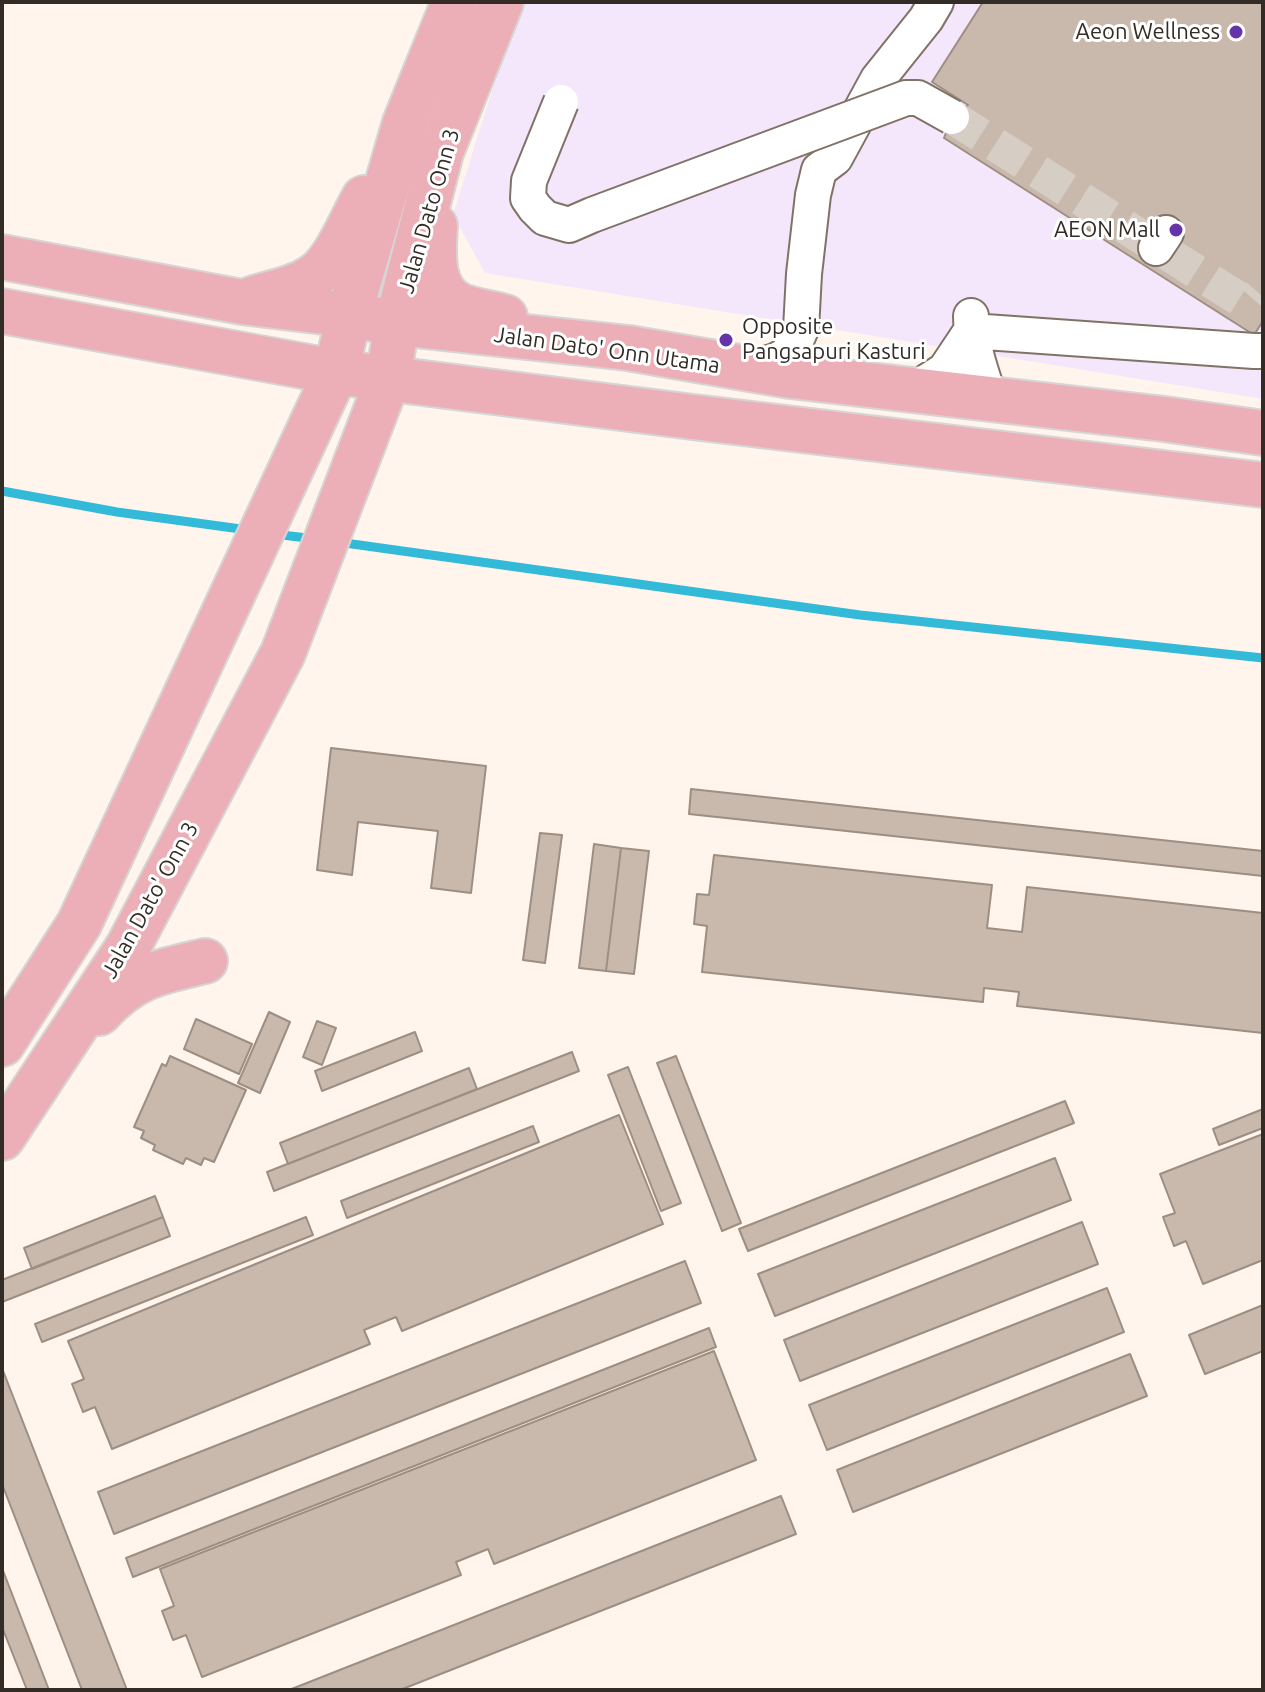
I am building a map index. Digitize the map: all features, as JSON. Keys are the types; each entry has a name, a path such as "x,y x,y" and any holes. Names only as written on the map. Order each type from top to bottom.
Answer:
{"main road":[{"path":"2,1044 79,924 336,372 349,315 405,123 454,2"},
{"name":"Jalan Dato Onn 3","path":"283,653 388,379 397,323 441,152 501,2"},
{"path":"242,302 305,281 330,260 405,123"},
{"path":"441,152 433,254 434,269 446,295 460,305 628,348"},
{"name":"Jalan Dato' Onn Utama","path":"2,257 242,302 397,323 628,348 832,381 1263,433"},
{"path":"2,311 336,372 1263,485"},
{"path":"1164,419 1222,422 1263,418"},
{"name":"Jalan Dato' Onn 3","path":"2,1138 128,947 283,653"},
{"path":"51,1063 115,996 139,980 205,961 187,951 173,937 170,914 173,892 196,817"},
{"path":"79,924 128,947"}],"lane":[{"path":"832,381 817,363 810,343 814,274 813,195 819,170 835,158 878,79 936,2"},
{"path":"561,102 529,181 528,198 545,218 569,225 906,98 918,98 952,117"},
{"path":"746,369 785,356 795,343 814,274"},
{"path":"971,323 1263,351"},
{"path":"914,390 945,370 971,323"},
{"path":"971,323 979,369 990,399"}],"shaded area":[{"path":"525,2 1263,2 1263,399 485,273 453,215 506,46"}],"building":[{"name":"AEON Mall","path":"983,2 1263,2 1263,321 1254,335 944,138 952,117 968,105 932,82"},
{"path":"331,748 486,766 471,893 431,888 438,831 358,822 352,875 317,870"},
{"path":"691,789 1263,851 1263,876 689,814"},
{"path":"540,833 562,835 545,963 523,960"},
{"path":"594,844 621,848 606,971 579,968"},
{"path":"621,848 649,851 634,974 606,971"},
{"path":"714,855 992,885 987,928 1022,932 1027,887 1263,913 1263,1033 1017,1006 1019,992 984,988 983,1002 702,972 707,926 694,924 697,894 709,895"},
{"path":"269,1012 290,1022 260,1093 238,1083"},
{"path":"196,1019 252,1044 239,1074 184,1049"},
{"path":"317,1021 336,1028 322,1065 303,1057"},
{"path":"415,1032 422,1051 322,1091 315,1071"},
{"path":"572,1052 579,1071 274,1191 267,1172"},
{"path":"170,1056 246,1090 214,1162 204,1158 201,1165 186,1158 183,1164 153,1150 155,1145 141,1138 144,1131 134,1127 162,1064 166,1066"},
{"path":"676,1056 741,1223 722,1231 657,1063"},
{"path":"628,1067 681,1203 661,1211 608,1075"},
{"path":"469,1068 477,1089 288,1164 280,1143"},
{"path":"1065,1101 1074,1123 748,1251 739,1229"},
{"path":"1263,1109 1263,1128 1219,1145 1213,1129"},
{"path":"619,1115 663,1224 402,1331 396,1317 364,1330 370,1344 112,1449 95,1407 83,1412 72,1384 84,1379 68,1341"},
{"path":"533,1126 539,1142 347,1218 341,1201"},
{"path":"1263,1134 1263,1260 1203,1284 1186,1241 1174,1246 1163,1217 1175,1213 1160,1174"},
{"path":"1055,1158 1071,1200 775,1316 758,1274"},
{"path":"155,1196 163,1217 32,1269 24,1248"},
{"path":"163,1217 170,1236 2,1302 2,1280"},
{"path":"306,1217 313,1235 42,1342 35,1324"},
{"path":"1082,1222 1098,1264 800,1381 784,1340"},
{"path":"685,1261 701,1303 114,1534 98,1492"},
{"path":"1107,1288 1124,1332 827,1450 809,1405"},
{"path":"1263,1305 1263,1351 1205,1374 1189,1335"},
{"path":"709,1328 716,1347 133,1577 126,1558"},
{"path":"714,1351 756,1460 494,1564 488,1549 456,1562 461,1575 202,1677 186,1635 173,1640 162,1611 174,1606 160,1569"},
{"path":"1130,1354 1147,1396 853,1512 837,1470"},
{"path":"2,1368 127,1690 82,1690 2,1484"},
{"path":"781,1496 796,1534 400,1690 289,1690"},
{"path":"2,1568 49,1690 27,1690 2,1627"}],"waterway":[{"path":"2,491 117,512 248,530"},
{"path":"274,534 315,539"},
{"path":"338,542 860,615 1263,658"}],"tunnel":[{"path":"952,117 1244,302 1253,302 1260,294"}],"place":[{"name":"Aeon Wellness","path":"1236,32"},
{"name":"AEON Mall","path":"1176,230"},
{"name":"Opposite Pangsapuri Kasturi","path":"726,340"}]}
